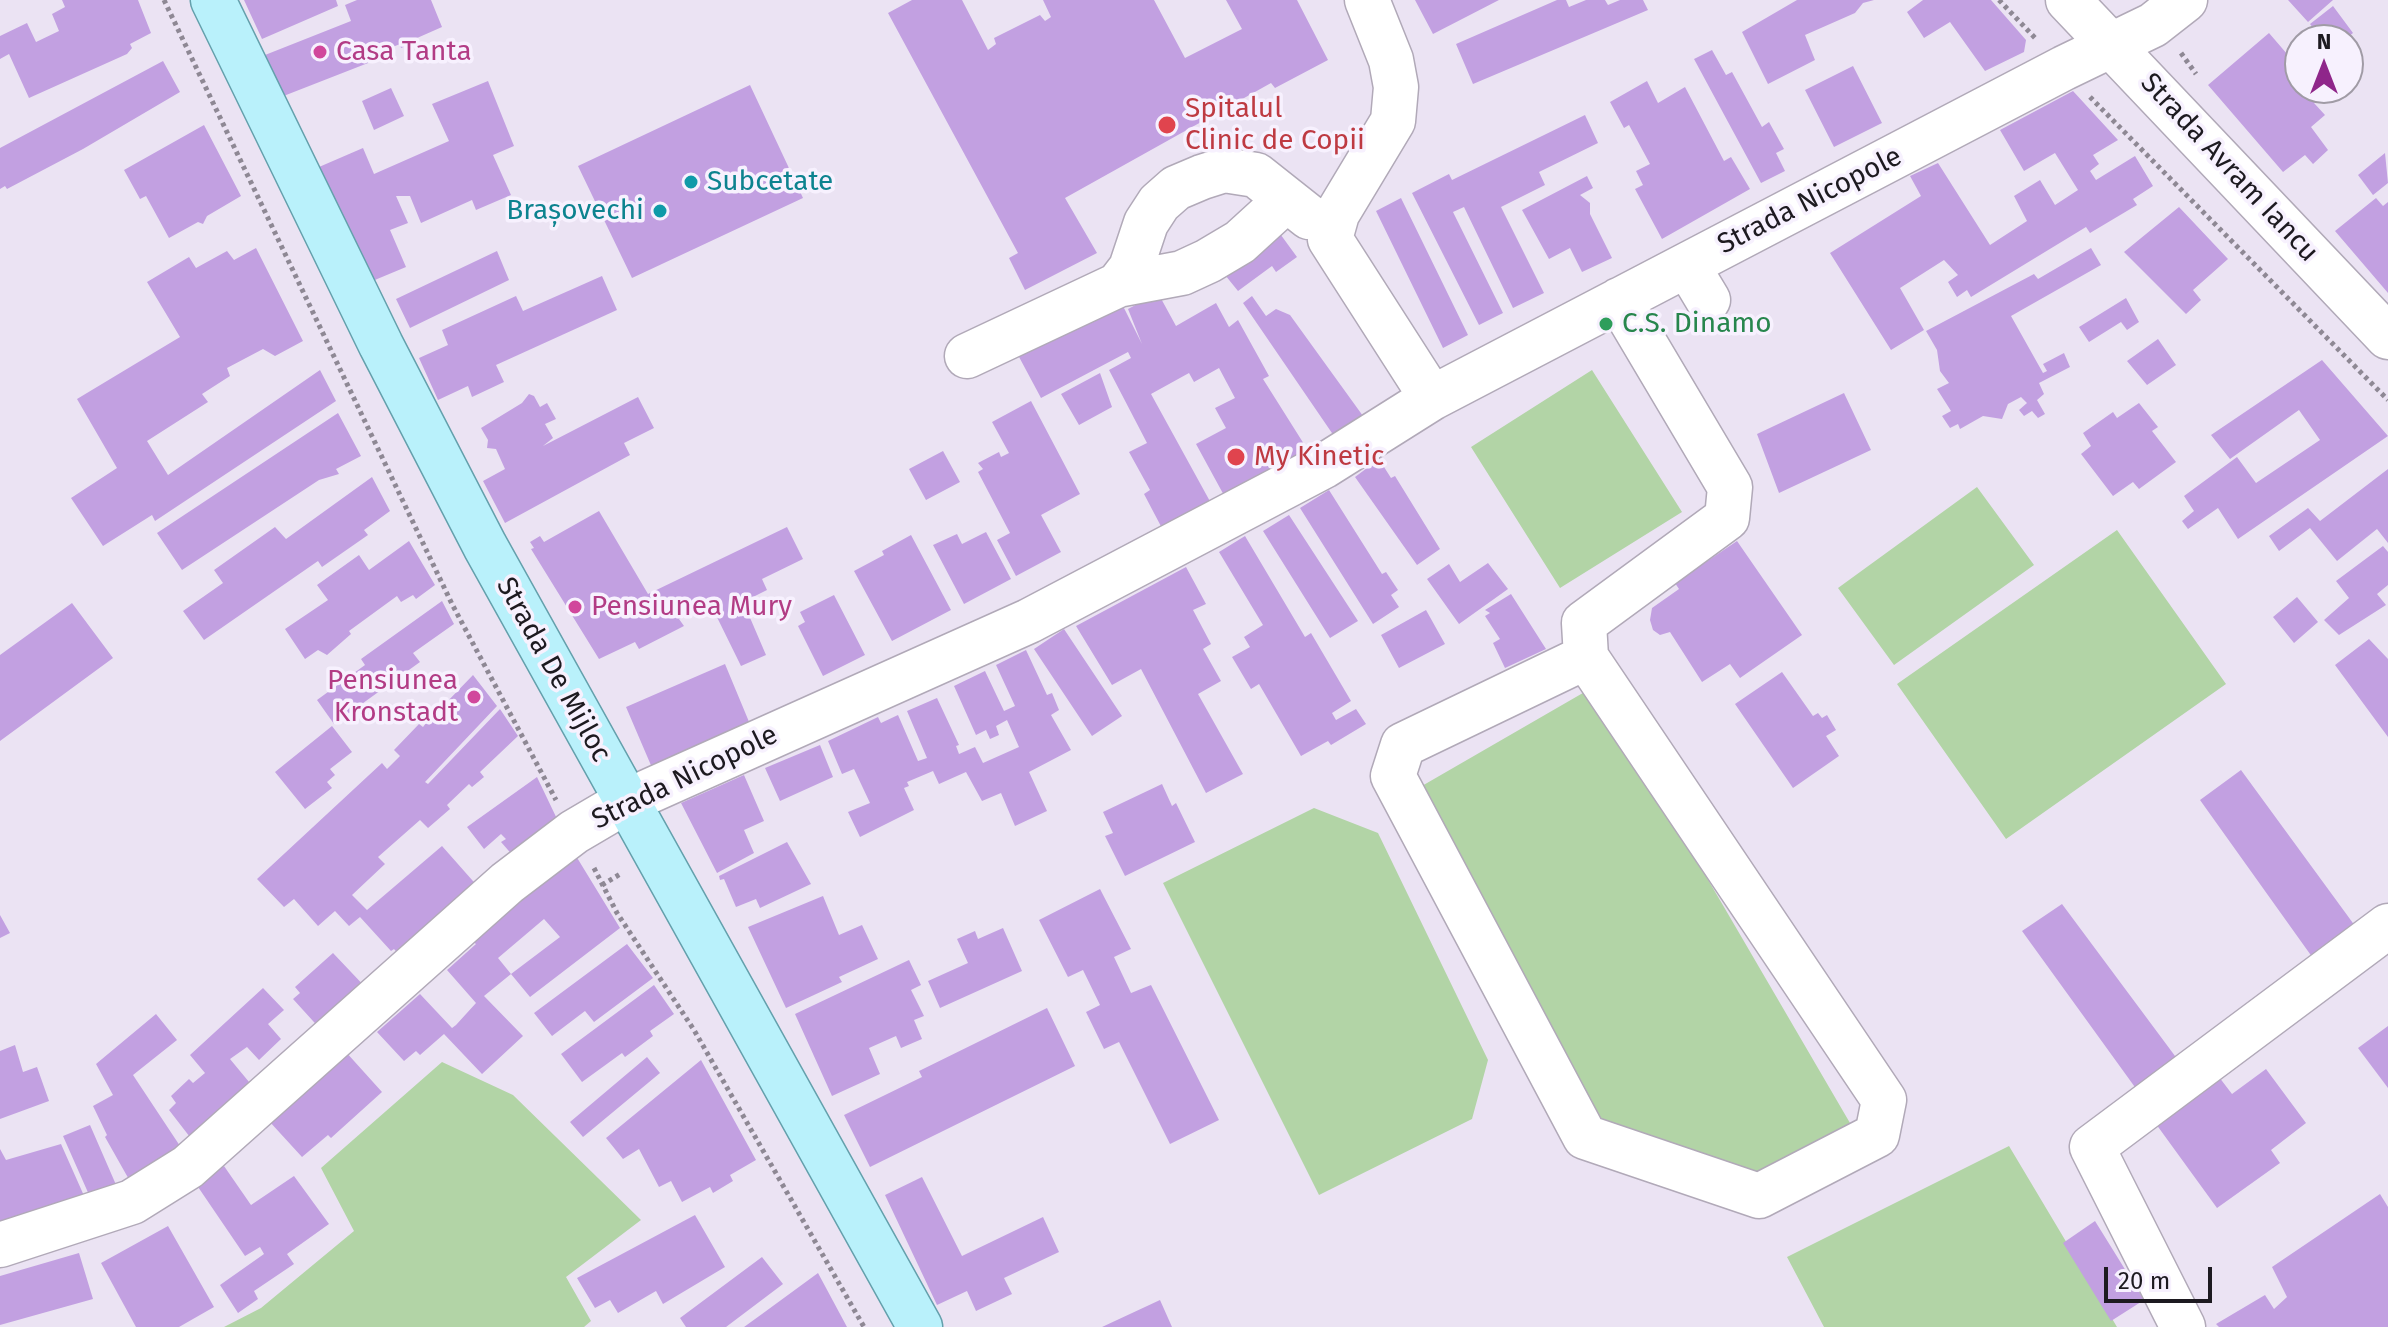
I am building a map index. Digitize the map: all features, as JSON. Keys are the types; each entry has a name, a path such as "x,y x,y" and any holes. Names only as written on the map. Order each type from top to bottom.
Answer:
{"main road":[{"name":"Strada De Mijloc","path":"213,0 381,345 625,802 920,1327"}],"street":[{"path":"1330,239 1337,214 1393,121 1396,87 1391,60 1367,0"},
{"name":"Strada Avram Iancu","path":"2068,0 2388,337"},
{"name":"Strada Nicopole","path":"0,1245 132,1202 188,1167 507,883 574,832 625,802 1029,621 1324,466 1432,398 1619,300 1698,282 2064,68 2153,25 2185,0"},
{"path":"1118,285 1131,268 1146,223 1159,203 1176,188 1224,170 1242,170 1256,175 1330,239 1432,398"},
{"path":"967,356 1118,285 1182,273 1208,261 1240,242 1286,200"},
{"path":"1586,657 1403,745 1393,776 1585,1137 1759,1196 1877,1135 1884,1100 1586,657 1584,623 1727,518 1730,487 1619,300"},
{"path":"2183,1327 2092,1147 2388,926"}],"path":[{"path":"164,0 452,604 617,913 694,1030 799,1208 864,1327"},
{"path":"1999,0 2029,31"},
{"path":"2033,46 2035,38"},
{"path":"2084,90 2388,400"}],"green space":[{"path":"1592,370 1682,512 1560,588 1471,447"},
{"path":"1977,487 2034,565 1894,665 1838,588"},
{"path":"2117,530 2226,684 2006,839 1897,684"},
{"path":"1595,686 1850,1123 1762,1174 1596,1118 1408,794"},
{"path":"1314,808 1378,833 1488,1060 1472,1119 1319,1195 1163,883"},
{"path":"442,1062 513,1095 641,1220 566,1277 591,1321 584,1327 224,1327 261,1308 354,1231 321,1168"},
{"path":"2009,1146 2117,1327 1824,1327 1787,1257"}],"building":[{"path":"62,0 138,0 151,33 130,44 132,48 127,54 29,98 9,54 0,59 0,36 27,23 36,42 59,31 52,14 65,7"},
{"path":"244,0 336,0 338,6 262,39"},
{"path":"357,0 431,0 442,27 401,48 400,44 383,51 386,56 281,97 265,55 351,21 345,5"},
{"path":"912,0 962,0 988,50 996,44 994,38 1040,15 1045,21 1051,17 1043,0 1154,0 1185,58 1242,29 1226,0 1297,0 1328,60 1275,88 1271,83 1065,198 1097,253 1025,290 1009,258 1018,253 888,13"},
{"path":"1415,0 1499,0 1433,34"},
{"path":"1557,0 1566,0 1569,7 1586,0 1605,0 1608,5 1620,0 1643,0 1648,10 1473,84 1456,44"},
{"path":"1797,0 1874,0 1863,3 1855,13 1805,35 1815,60 1768,84 1742,32"},
{"path":"1923,0 1991,0 2026,40 2024,52 1985,71 1950,22 1924,38 1907,12"},
{"path":"2288,0 2333,0 2308,22"},
{"path":"2333,6 2346,24 2310,24"},
{"path":"2269,33 2284,50 2284,104 2315,104 2325,115 2311,127 2328,150 2313,164 2305,155 2283,172 2208,85"},
{"path":"1712,50 1726,75 1732,72 1762,127 1769,122 1784,149 1776,153 1785,171 1761,183 1694,59"},
{"path":"163,61 180,92 83,149 7,189 5,186 0,189 0,148"},
{"path":"1853,66 1882,123 1834,147 1805,90"},
{"path":"488,81 514,146 493,155 511,195 476,210 472,200 421,223 410,196 396,196 408,223 390,230 406,267 370,282 319,167 363,148 374,174 449,141 432,104"},
{"path":"1647,81 1658,103 1685,87 1724,161 1731,157 1750,189 1662,239 1635,189 1643,185 1636,171 1650,164 1629,125 1624,128 1610,102"},
{"name":"Subcetate","path":"750,85 803,198 632,278 578,166"},
{"path":"391,88 404,116 374,130 362,101"},
{"path":"2073,91 2118,140 2093,155 2099,164 2090,171 2096,180 2135,156 2153,186 2133,199 2137,205 2090,233 2086,227 1971,297 1967,290 1957,297 1948,282 1958,275 1944,260 1900,288 1924,330 1891,350 1830,253 1921,196 1910,176 1938,163 1990,245 2027,221 2014,196 2040,180 2055,205 2078,190 2055,153 2024,171 2000,130"},
{"path":"1585,115 1598,143 1539,172 1545,185 1501,207 1544,293 1513,308 1464,207 1453,212 1503,313 1479,325 1412,193 1449,174 1452,180"},
{"path":"204,125 241,196 207,216 203,224 198,222 169,238 146,196 140,199 124,170"},
{"path":"2385,153 2388,183 2373,195 2358,175"},
{"path":"1587,176 1593,188 1580,195 1590,203 1590,214 1612,258 1582,272 1570,248 1549,259 1522,210"},
{"path":"1401,198 1468,335 1443,348 1376,211"},
{"path":"2376,198 2383,206 2388,202 2388,293 2335,231"},
{"path":"2179,207 2228,259 2193,290 2201,300 2186,314 2124,252"},
{"path":"1278,231 1297,257 1276,272 1272,266 1238,291 1221,270"},
{"path":"256,248 303,341 275,356 263,349 227,368 230,376 202,394 208,402 147,441 168,475 320,370 336,401 155,521 152,515 103,546 71,498 117,468 77,399 180,337 147,282 189,257 196,268 227,251 234,260"},
{"path":"2091,248 2101,265 2011,316 2043,373 2047,371 2043,364 2064,353 2070,367 2039,383 2044,394 2037,400 2045,414 2038,418 2032,411 2024,416 2019,410 2027,403 2021,397 2008,404 2002,419 1983,416 1960,429 1958,424 1950,428 1942,416 1951,411 1937,389 1949,383 1940,371 1937,350 1926,331 2034,274 2038,279"},
{"path":"497,251 509,280 410,328 396,299"},
{"path":"602,276 617,310 496,365 504,382 472,397 468,386 438,400 419,358 448,345 442,330 516,296 523,311"},
{"path":"1158,293 1176,326 1216,303 1229,327 1238,320 1269,376 1263,379 1309,452 1226,499 1196,444 1226,428 1215,408 1235,398 1219,368 1194,382 1189,373 1151,394 1212,505 1164,532 1144,494 1150,490 1129,452 1147,443 1109,370 1131,358 1128,352 1041,398 1018,355 1120,300 1142,344 1128,309"},
{"path":"1252,296 1266,316 1276,309 1290,315 1363,416 1334,436 1243,303"},
{"path":"2126,298 2139,322 2127,330 2121,322 2089,342 2079,327"},
{"path":"2158,339 2176,365 2147,385 2127,361"},
{"path":"2322,360 2388,436 2238,539 2218,508 2188,529 2182,521 2194,511 2184,496 2237,457 2256,483 2320,440 2299,410 2230,459 2211,435"},
{"path":"1100,373 1112,407 1079,425 1061,394"},
{"path":"1844,393 1871,450 1779,493 1757,434"},
{"path":"529,394 534,396 540,407 547,403 556,419 545,424 553,438 543,446 638,397 654,428 624,443 630,455 505,523 483,481 505,469 496,449 487,448 488,440 481,428 522,403"},
{"path":"1031,401 1080,494 1041,515 1061,552 1016,576 997,540 1010,533 978,472 983,469 978,463 999,452 1001,457 1009,453 992,422"},
{"path":"2139,403 2158,427 2152,431 2176,462 2139,489 2133,482 2113,496 2081,454 2091,446 2083,433 2113,412 2117,418"},
{"path":"338,413 361,456 336,469 339,474 319,480 182,570 157,533"},
{"path":"943,451 960,482 926,500 909,469"},
{"path":"1379,459 1391,478 1395,476 1440,549 1417,565 1355,477"},
{"path":"2388,469 2388,543 2377,529 2337,561 2310,528 2279,551 2269,536 2308,508 2320,521"},
{"path":"372,477 390,511 364,530 368,535 322,567 318,561 204,640 183,611 223,583 214,570 275,527 286,539"},
{"path":"1329,490 1382,574 1386,572 1398,590 1391,595 1399,607 1373,624 1300,508"},
{"path":"599,511 648,594 787,527 803,559 762,579 767,590 733,607 738,617 748,613 766,655 741,666 710,603 679,619 684,626 639,649 635,642 599,659 531,549 534,548 530,542 540,536 544,542"},
{"path":"1289,515 1358,621 1330,638 1263,531"},
{"path":"986,532 1011,579 964,604 933,545 957,534 962,544"},
{"path":"911,535 951,610 892,641 854,571 884,555 882,551"},
{"path":"1245,536 1305,637 1311,633 1351,701 1332,713 1336,720 1356,709 1366,724 1331,745 1328,741 1301,756 1259,684 1251,689 1232,657 1250,647 1244,637 1263,625 1219,552"},
{"path":"409,541 435,585 416,599 413,595 401,602 397,596 349,631 351,634 327,655 318,650 305,659 285,629 328,600 317,585 359,555 369,570"},
{"path":"1737,541 1802,635 1740,678 1730,664 1702,682 1670,632 1660,635 1653,630 1650,620 1652,608 1679,589 1675,583"},
{"path":"2383,546 2388,552 2388,585 2377,594 2386,605 2339,635 2324,620 2349,598 2336,581"},
{"path":"1488,563 1508,589 1459,624 1427,579 1449,564 1460,582"},
{"path":"1186,567 1206,604 1193,610 1211,644 1203,649 1221,681 1198,694 1243,774 1206,793 1141,669 1112,685 1076,626"},
{"path":"1511,594 1546,649 1505,668 1493,643 1500,639 1485,616 1490,613 1485,610"},
{"path":"834,595 865,655 823,676 798,626 805,622 800,612"},
{"path":"2297,597 2318,622 2294,643 2273,617"},
{"path":"442,601 454,624 413,653 420,662 334,724 317,700 365,665 361,659"},
{"path":"72,603 113,658 0,741 0,655"},
{"path":"1426,610 1445,644 1399,668 1381,635"},
{"path":"1064,629 1122,716 1092,736 1034,649"},
{"path":"2369,639 2388,659 2388,737 2335,665"},
{"path":"1026,650 1047,695 1052,693 1059,710 1051,715 1071,750 1029,772 1047,811 1015,826 1001,793 982,801 966,772 939,784 933,771 907,782 909,786 904,788 914,810 860,837 848,812 870,803 854,769 842,774 828,741 878,717 881,723 898,715 918,761 927,758 907,711 937,698 959,745 956,746 959,754 975,747 983,763 1019,747 1007,720 996,726 999,735 990,739 986,730 976,735 954,686 985,671 1004,711 1015,706 996,665"},
{"path":"725,664 752,729 653,770 626,707"},
{"path":"1782,672 1813,716 1818,713 1822,718 1827,715 1836,730 1826,736 1839,756 1793,788 1735,704"},
{"path":"473,675 497,706 425,782 428,784 500,709 518,736 480,772 484,777 472,787 469,784 447,805 450,809 428,828 420,820 378,857 385,864 352,895 367,910 442,846 480,889 403,959 394,949 391,951 360,917 349,926 335,911 318,926 294,899 284,907 257,879 382,763 387,769 400,756 394,750 419,724 423,727 439,706 443,706"},
{"path":"332,726 352,752 330,769 335,775 327,782 332,788 305,809 275,772"},
{"path":"820,745 833,777 780,801 765,768"},
{"path":"2241,770 2358,930 2315,961 2200,800"},
{"path":"744,775 764,821 744,830 754,853 717,873 681,803"},
{"path":"537,777 558,821 515,858 501,842 506,839 501,834 484,849 467,827"},
{"path":"1162,784 1172,806 1176,803 1195,842 1125,876 1105,836 1113,833 1103,812"},
{"path":"787,842 811,884 760,908 756,899 736,907 724,879 720,880 719,876"},
{"path":"576,856 620,928 530,997 511,974 484,996 523,1036 482,1074 444,1034 420,1055 416,1051 404,1061 377,1032 420,994 452,1028 456,1025 476,1003 447,970 476,944 470,939","holes":["544,919 560,937 511,974 498,958"]},
{"path":"1100,889 1131,949 1114,957 1131,993 1151,985 1219,1120 1170,1144 1119,1042 1104,1049 1086,1012 1100,1005 1083,970 1068,977 1039,920"},
{"path":"823,896 839,935 862,925 878,959 839,977 842,982 786,1008 748,927"},
{"path":"2062,904 2178,1060 2137,1090 2022,931"},
{"path":"0,915 10,933 0,938"},
{"path":"1003,928 1022,971 940,1008 928,981 968,963 957,939 975,931 978,939"},
{"path":"627,944 653,978 594,1022 585,1011 552,1036 534,1013"},
{"path":"333,953 369,991 323,1032 293,999 300,993 295,987"},
{"path":"909,960 921,985 911,990 924,1016 914,1020 922,1039 901,1048 896,1036 869,1048 880,1074 832,1096 795,1014"},
{"path":"654,985 674,1014 650,1031 653,1036 625,1057 622,1053 582,1082 561,1054"},
{"path":"263,988 284,1010 268,1024 281,1039 259,1060 247,1047 230,1059 254,1088 193,1141 169,1110 176,1103 171,1096 189,1079 193,1083 205,1073 190,1055"},
{"path":"1047,1008 1075,1066 870,1167 844,1115 922,1077 919,1071"},
{"path":"156,1014 177,1040 133,1075 182,1149 131,1183 105,1137 107,1135 93,1106 113,1095 96,1064"},
{"path":"2388,1026 2388,1088 2358,1048"},
{"path":"15,1045 23,1072 37,1067 49,1101 0,1119 0,1051"},
{"path":"345,1051 382,1092 331,1138 328,1135 302,1157 269,1121"},
{"path":"647,1057 660,1073 583,1137 570,1122"},
{"path":"701,1060 756,1160 730,1175 733,1181 713,1193 710,1187 682,1202 671,1181 659,1187 639,1149 623,1159 606,1138"},
{"path":"2266,1069 2306,1123 2271,1150 2280,1163 2217,1208 2156,1124 2219,1077 2232,1094"},
{"path":"90,1125 117,1187 90,1197 63,1136"},
{"path":"61,1144 85,1198 0,1223 0,1149 6,1160"},
{"path":"224,1166 251,1205 294,1176 329,1224 287,1254 294,1264 254,1291 258,1299 238,1313 220,1285 264,1254 260,1247 245,1256 196,1184"},
{"path":"922,1177 962,1256 1043,1217 1059,1252 1004,1278 1012,1294 976,1311 967,1291 937,1305 885,1195"},
{"path":"2380,1194 2388,1207 2388,1327 2219,1327 2216,1324 2265,1295 2274,1309 2287,1297 2272,1267"},
{"path":"695,1215 725,1267 663,1304 656,1291 618,1313 610,1300 595,1308 577,1278"},
{"path":"2095,1221 2144,1300 2111,1321 2063,1243"},
{"path":"168,1226 214,1307 179,1327 136,1327 101,1263"},
{"path":"79,1253 93,1299 0,1325 0,1276"},
{"path":"762,1257 783,1284 726,1327 686,1327 680,1318"},
{"path":"818,1273 847,1327 744,1327 762,1314"},
{"path":"1160,1300 1172,1327 1102,1327"}],"place":[{"name":"Casa Tanta","path":"320,52"},
{"name":"Spitalul Clinic de Copii","path":"1167,125"},
{"name":"Subcetate","path":"691,182"},
{"name":"Brașovechi","path":"660,211"},
{"name":"C.S. Dinamo","path":"1606,324"},
{"name":"My Kinetic","path":"1236,457"},
{"name":"Pensiunea Mury","path":"575,607"},
{"name":"Pensiunea Kronstadt","path":"474,697"}]}
